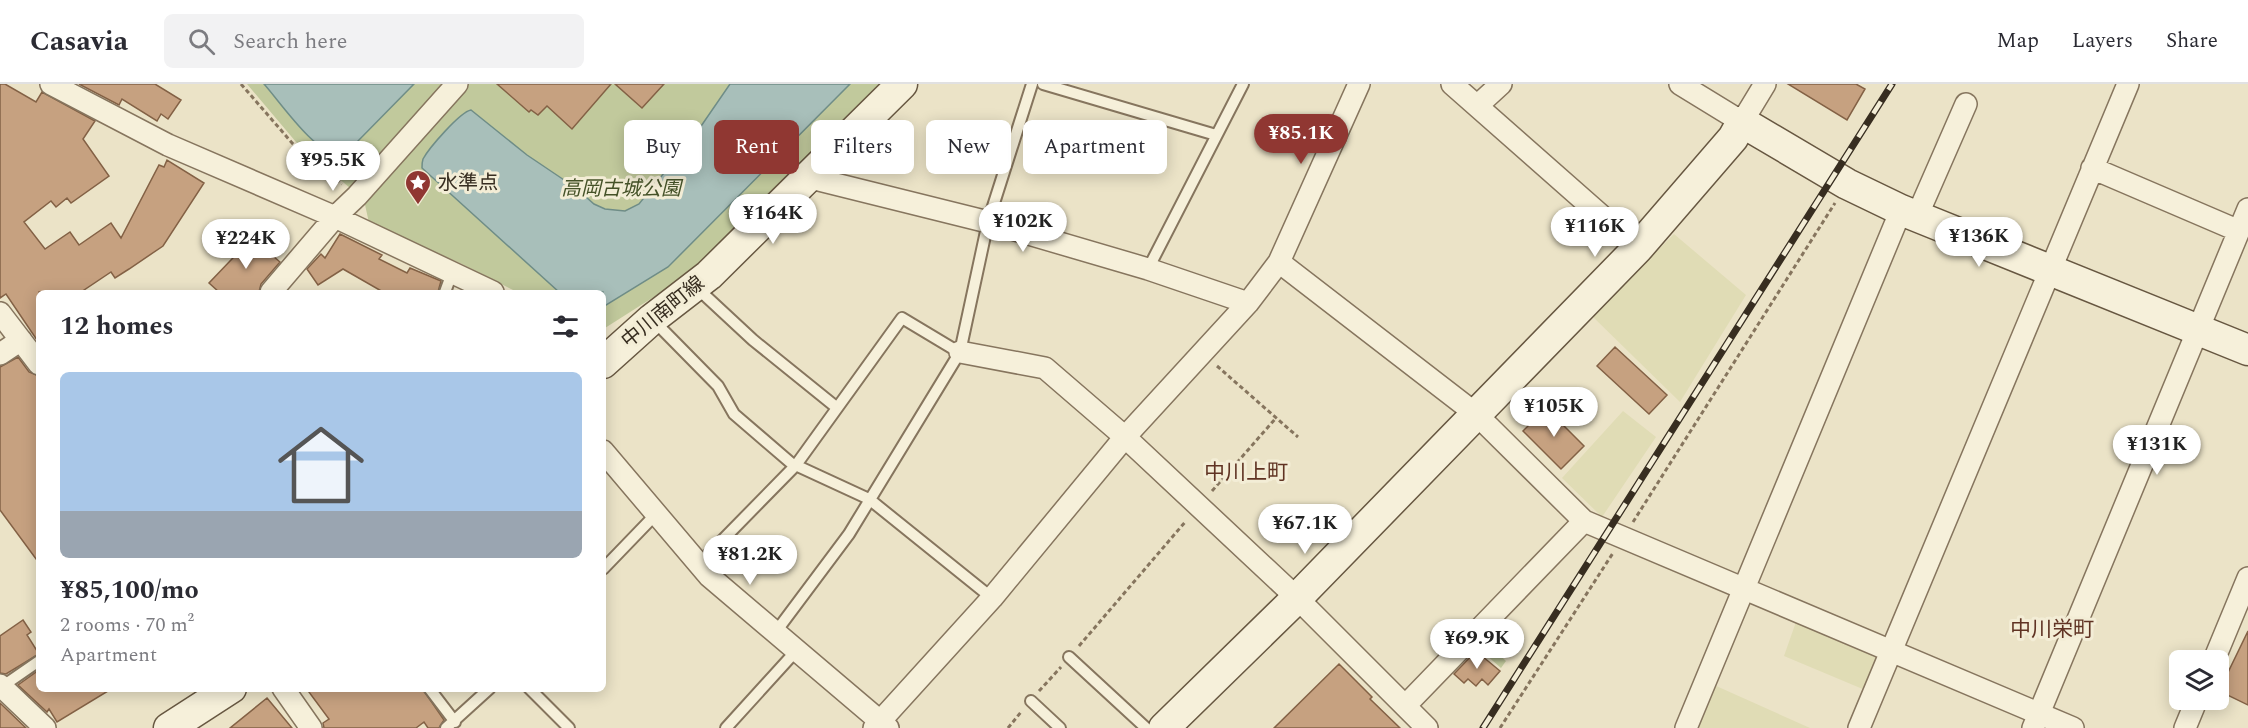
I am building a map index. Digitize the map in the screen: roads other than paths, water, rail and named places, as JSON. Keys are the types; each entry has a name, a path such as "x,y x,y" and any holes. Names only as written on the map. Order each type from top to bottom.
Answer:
{"street":[{"path":"51,84 168,145 334,217 448,283 483,290"},
{"path":"273,290 334,217 357,196 457,84"},
{"name":"中川南町線","path":"606,358 709,275 902,84"},
{"path":"606,455 709,576 880,726 992,598 1125,437 1248,303 1279,262 1359,84"},
{"path":"1452,84 1638,248"},
{"path":"1477,106 1501,84"},
{"path":"1680,84 1847,184 1909,213 2051,272 2248,350"},
{"path":"1164,728 1297,598 1638,248 1733,138 1765,84"},
{"path":"1858,728 2128,84"},
{"path":"1686,728 1743,589 1909,213 1966,104"},
{"path":"2092,168 2238,231"},
{"path":"807,177 988,222 1148,269 1248,303"},
{"path":"2036,721 2248,209"},
{"path":"1279,262 1476,414 1584,521 1891,652 2036,721 2073,728"},
{"path":"0,313 36,360"},
{"path":"0,354 21,339"},
{"path":"960,351 1045,368 1125,437 1297,598 1427,728"},
{"path":"1405,706 1584,521"},
{"path":"2218,650 2248,578"},
{"path":"0,687 45,728"},
{"path":"169,728 225,692"},
{"path":"286,692 311,728"},
{"path":"2185,728 2192,710"}],"lane":[{"path":"775,633 849,534 960,351 988,222 1032,84"},
{"path":"1043,84 1216,135"},
{"path":"1148,269 1243,84"},
{"path":"695,286 753,340 836,407"},
{"path":"699,564 796,465 902,318 960,351"},
{"path":"652,319 718,386 734,414 796,465 869,500 992,598"},
{"path":"606,566 657,513"},
{"path":"726,728 796,651"},
{"path":"1069,657 1146,728"},
{"path":"0,687 36,663"},
{"path":"431,692 451,726 486,692"},
{"path":"533,692 569,728"},
{"path":"1031,701 1060,728"}],"water":[{"path":"264,84 414,84 357,142 340,155 330,152 309,137"},
{"path":"730,84 850,84 814,120 811,120 811,123 799,135 799,120 714,120 714,174 760,174 668,267 606,305 606,290 557,290 422,168 423,159 453,123 471,110 594,204 605,209 625,211 639,204 663,174 702,174 702,125"}],"railway":[{"path":"1483,728 1892,84"}],"place":[{"name":"水準点","path":"418,206"}],"district":[{"name":"中川上町","path":"1246,473"},
{"name":"中川栄町","path":"2052,630"}],"park label":[{"name":"高岡古城公園","path":"621,189"}]}
